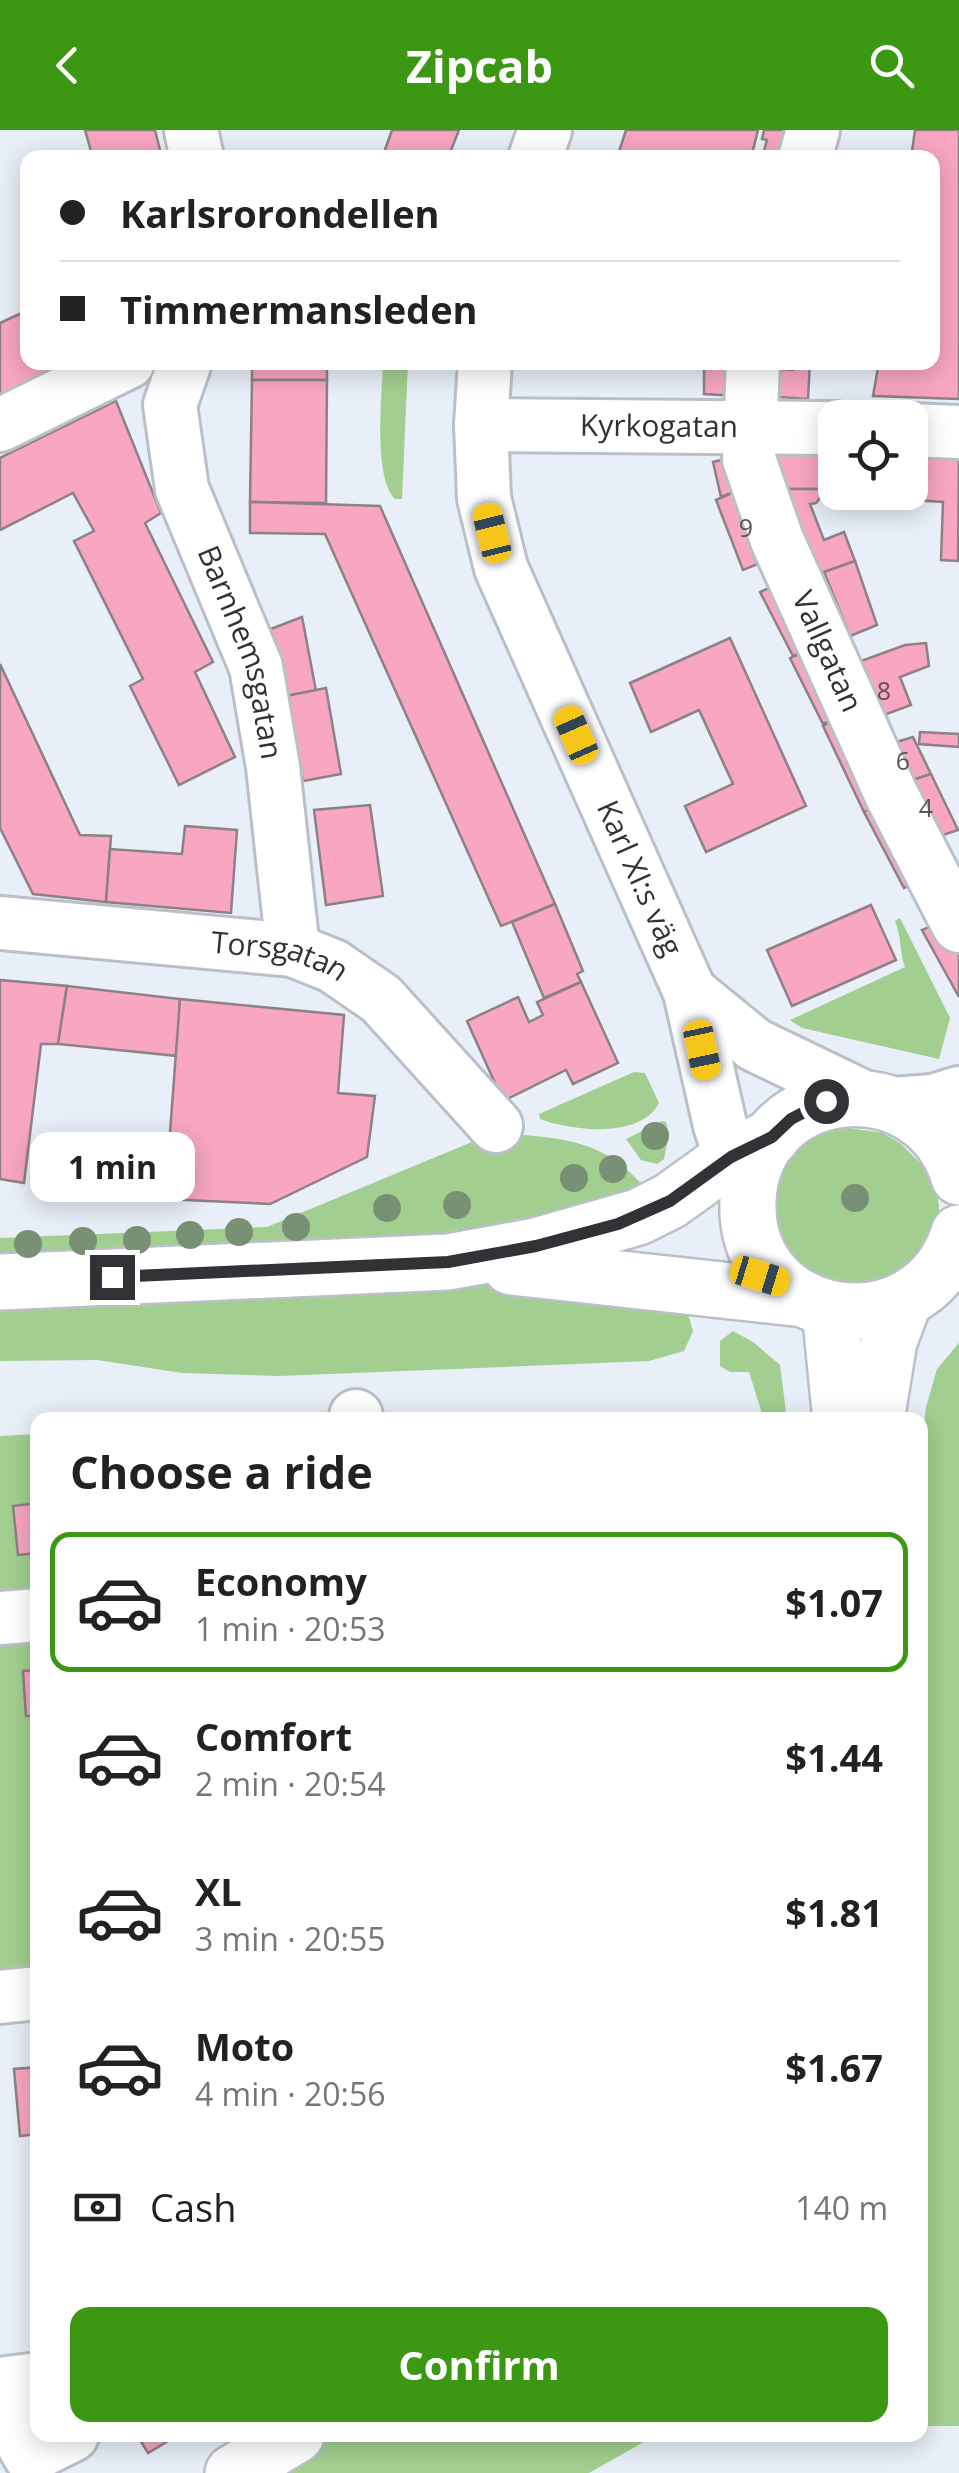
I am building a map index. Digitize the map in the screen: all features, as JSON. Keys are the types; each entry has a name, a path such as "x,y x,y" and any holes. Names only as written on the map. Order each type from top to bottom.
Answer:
{"main road":[{"path":"448,1262 536,1246 638,1217 751,1161 791,1119 814,1106 839,1099 879,1101 915,1115 955,1139"},
{"path":"751,1161 748,1216 754,1240 765,1264 805,1297 838,1412"},
{"path":"0,1282 448,1262 554,1270 667,1259 720,1265 805,1297 868,1312 940,1269"},
{"path":"877,1412 889,1341 940,1269"},
{"path":"233,2473 284,2442"}],"street":[{"path":"0,425 112,370"},
{"name":"Barnhemsgatan","path":"182,370 170,405 182,489 256,667 272,767 292,950"},
{"name":"Karl XI:s väg","path":"484,370 481,426 484,498 501,568 690,992 712,1094 751,1161"},
{"name":"Vallgatan","path":"753,370 749,459 778,540 891,794 959,926"},
{"name":"Kyrkogatan","path":"481,426 818,427"},
{"path":"928,431 959,432"},
{"name":"Torsgatan","path":"6,911 292,950 333,966 380,1000 496,1126"},
{"name":"Karl XI:s väg","path":"690,992 754,1045 879,1101"},
{"path":"0,1618 30,1616"},
{"path":"0,2384 30,2380"},
{"path":"0,2404 30,2456 58,2442"}],"green space":[{"path":"383,370 408,370 402,499 395,499 388,488 380,434"},
{"path":"900,918 950,1018 939,1059 802,1028 790,1020 905,967 895,921"},
{"path":"634,1072 645,1073 659,1103 650,1115 637,1122 587,1129 540,1119 539,1114"},
{"path":"666,1122 669,1134 664,1159 657,1164 641,1160 626,1139"},
{"path":"849,1128 883,1133 900,1143 929,1172 939,1205 938,1228 904,1275 862,1286 824,1282 789,1260 764,1201 793,1150 815,1135"},
{"path":"496,1132 561,1140 596,1150 630,1172 647,1190 521,1231 0,1255 0,1238 267,1227"},
{"path":"454,1282 670,1300 687,1311 693,1331 684,1351 649,1361 279,1376 182,1373 97,1360 0,1361 0,1303"},
{"path":"733,1331 780,1365 786,1412 762,1412 749,1372 730,1372 720,1366 720,1341"},
{"path":"959,1343 959,2426 928,2426 925,1412 937,1369"},
{"path":"30,1434 30,1595 0,1597 0,1436"},
{"path":"30,1636 30,1976 0,1979 0,1638"},
{"path":"322,2442 644,2442 589,2473 271,2473"}],"building":[{"path":"85,130 155,130 160,150 91,150"},
{"path":"392,130 459,130 451,150 385,150"},
{"path":"626,130 758,130 753,150 620,150"},
{"path":"764,130 801,130 795,150 764,150 767,140 762,139"},
{"path":"915,130 959,130 959,399 873,396 878,370 940,370 940,150 912,150"},
{"path":"20,314 20,370 59,370 0,399 0,323"},
{"path":"252,370 327,370 327,380 252,380"},
{"path":"704,370 739,370 737,396 704,394"},
{"path":"765,370 810,370 808,399 763,396"},
{"path":"252,380 327,380 326,503 250,502"},
{"path":"116,401 161,513 145,523 213,662 195,672 235,757 179,785 130,686 143,679 74,541 94,531 73,493 0,530 0,458"},
{"path":"768,449 818,450 818,489 768,489"},
{"path":"928,454 959,455 958,561 941,560 943,502 928,501"},
{"path":"737,456 744,488 721,497 713,462"},
{"path":"748,486 776,557 743,570 716,500"},
{"path":"777,489 818,489 818,500 810,504 824,540 844,532 855,561 802,580"},
{"path":"250,502 380,506 555,904 501,926 325,534 250,533"},
{"path":"855,561 877,625 850,636 824,572"},
{"path":"786,580 815,647 793,656 760,592"},
{"path":"302,617 316,691 286,696 268,630"},
{"path":"730,638 806,806 706,852 685,806 733,784 699,710 651,732 630,683"},
{"path":"926,643 929,666 900,677 911,705 873,719 853,664 905,645"},
{"path":"815,647 846,713 823,724 790,658"},
{"path":"0,664 80,835 111,836 106,902 33,894 0,828"},
{"path":"326,688 341,774 303,781 286,696"},
{"path":"828,723 831,727 839,724 889,799 864,812 823,726"},
{"path":"920,732 959,734 959,747 919,744"},
{"path":"913,737 931,774 894,786 876,748"},
{"path":"931,774 958,830 922,842 894,786"},
{"path":"889,799 927,875 904,888 864,812"},
{"path":"370,805 383,896 326,905 314,810"},
{"path":"185,826 237,830 231,913 106,902 110,849 182,854"},
{"path":"555,904 583,971 577,974 581,982 544,998 512,922"},
{"path":"871,905 896,960 792,1006 767,950"},
{"path":"948,918 959,938 959,997 922,930"},
{"path":"0,980 67,986 58,1044 41,1044 24,1183 0,1179"},
{"path":"581,982 618,1063 573,1084 566,1070 503,1101 467,1021 518,997 529,1022 543,1015 537,1002"},
{"path":"67,986 180,999 178,1056 58,1044"},
{"path":"180,999 344,1015 338,1093 375,1096 367,1157 270,1204 165,1199"},
{"path":"30,1504 30,1554 18,1555 13,1506"},
{"path":"23,1671 30,1671 30,1716 26,1716"},
{"path":"30,2068 30,2135 20,2136 14,2069"},
{"path":"141,2442 166,2442 148,2453"}],"route":[{"path":"112,1277 448,1262 536,1246 618,1224 670,1201 731,1157 772,1137 791,1119 826,1101"}]}
